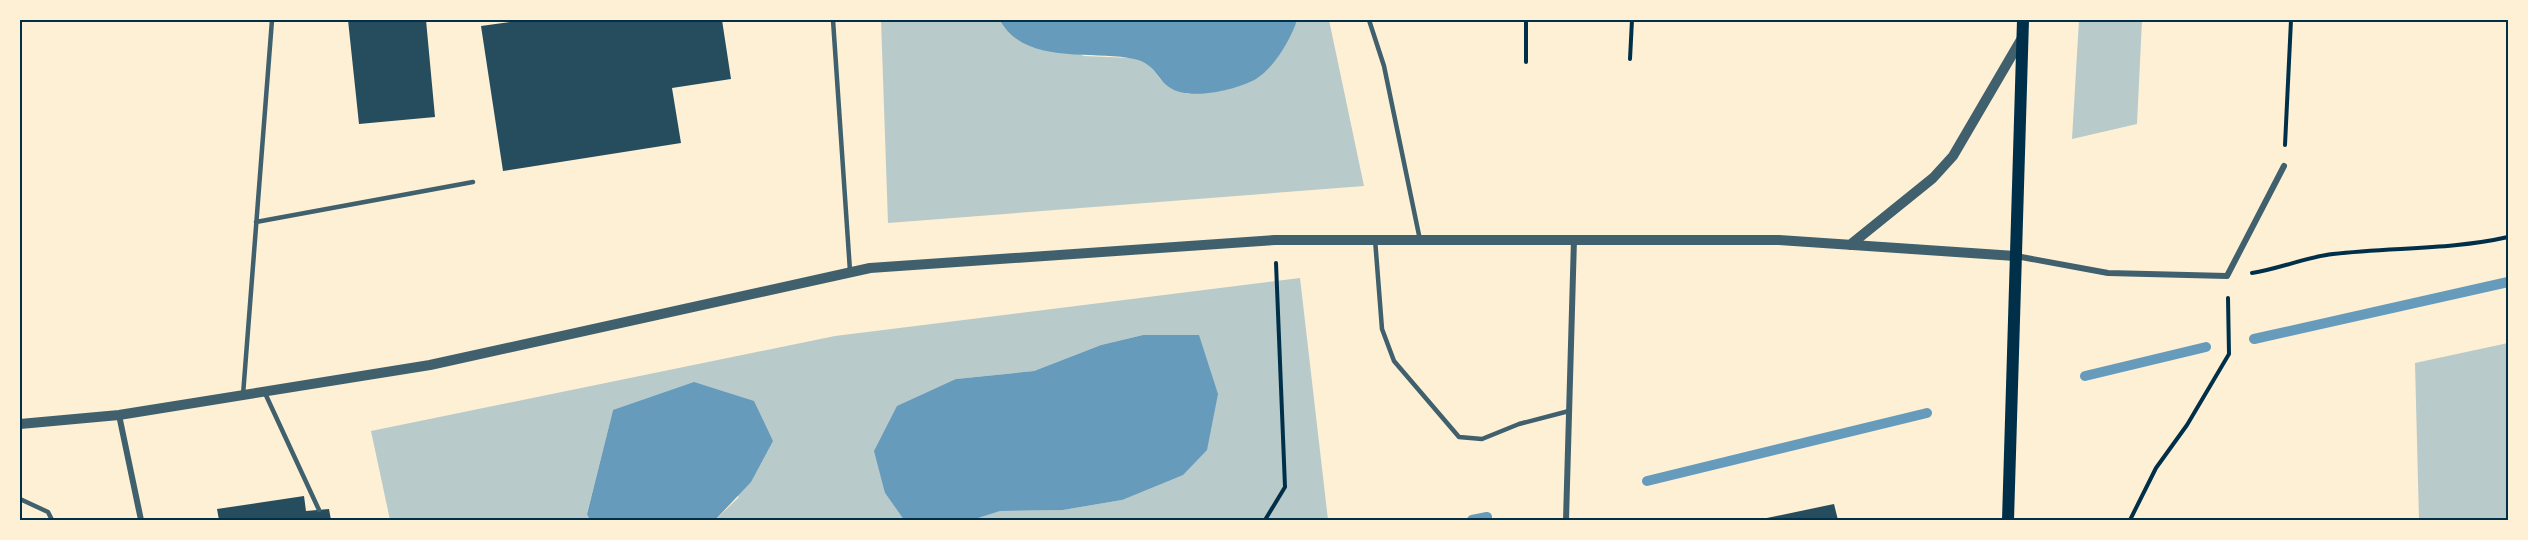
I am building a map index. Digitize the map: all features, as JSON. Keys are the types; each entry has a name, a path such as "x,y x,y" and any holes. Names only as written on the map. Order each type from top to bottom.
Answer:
{"main road":[{"path":"2008,520 2023,20"}],"street":[{"path":"1850,245 1932,178 1953,156 2022,38"},
{"path":"20,424 119,415 430,365 850,272 882,267 1275,240 1779,240 2015,256 2108,273 2227,276 2284,166"},
{"path":"1566,520 1574,239"},
{"path":"119,415 141,520"}],"lane":[{"path":"243,395 272,20"},
{"path":"833,20 850,272"},
{"path":"1369,20 1384,66 1420,240"},
{"path":"256,222 473,182"},
{"path":"1375,239 1382,329 1394,361 1459,437 1482,439 1520,424 1569,411"},
{"path":"264,391 319,510"},
{"path":"20,499 48,512 52,520"}],"path":[{"path":"1526,20 1526,62"},
{"path":"1630,59 1632,20"},
{"path":"2284,166 2291,20"},
{"path":"2130,520 2156,468 2187,424 2229,354 2227,276 2276,269 2331,254 2474,245 2508,237"},
{"path":"1265,520 1285,487 1275,240"}],"shaded area":[{"path":"881,20 1000,20 1002,23 1084,56 1132,58 1148,63 1160,79 1172,89 1188,94 1283,49 1297,20 1329,20 1364,186 888,223"},
{"path":"2079,20 2142,20 2137,124 2072,139"},
{"path":"1300,278 1328,520 972,520 999,511 1063,510 1122,500 1143,335 1101,345 1034,371 956,379 885,493 904,520 715,520 739,497 613,410 587,513 590,520 390,520 371,431 835,336"},
{"path":"2508,343 2508,520 2419,520 2415,363"}],"water":[{"path":"1000,20 1297,20 1281,52 1269,68 1256,79 1226,90 1191,94 1166,85 1152,68 1142,61 1061,53 1025,44 1011,35"},
{"path":"1143,335 1199,335 1218,394 1207,450 1183,475 1122,500 1063,510 1000,511 972,520 904,520 885,493 874,451 897,406 956,379 1034,371 1101,345"},
{"path":"694,382 754,401 773,441 751,482 715,520 590,520 587,514 613,410"}],"building":[{"path":"348,20 426,20 435,117 359,124"},
{"path":"525,20 722,20 731,79 672,88 681,143 503,171 481,26"},
{"path":"304,496 306,511 329,509 331,520 219,520 217,509"},
{"path":"1834,504 1838,520 1762,519"}],"waterway":[{"path":"2254,339 2508,282"},
{"path":"2085,376 2206,347"},
{"path":"1647,481 1927,413"},
{"path":"1472,520 1487,517"}]}
